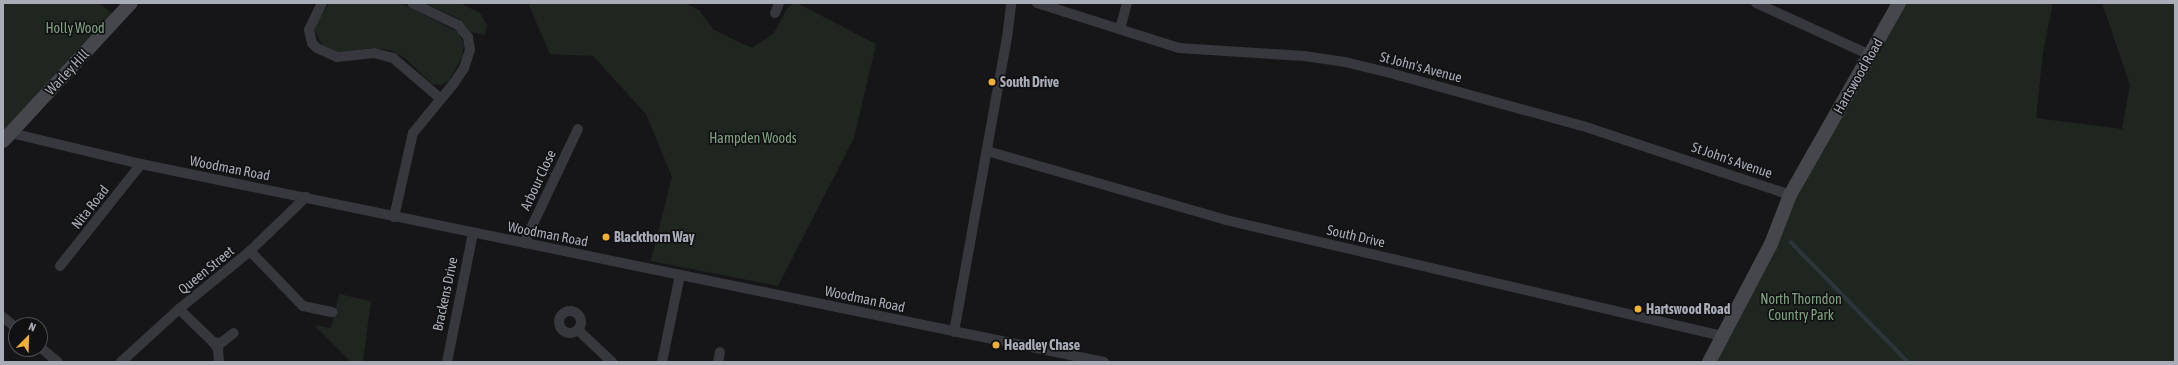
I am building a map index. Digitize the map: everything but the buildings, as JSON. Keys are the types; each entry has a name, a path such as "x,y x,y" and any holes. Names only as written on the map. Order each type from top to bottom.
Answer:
{"street":[{"name":"Warley Hill","path":"7,137 131,3"},
{"path":"322,3 309,30 312,42 317,48 337,57 374,53 393,58 441,99"},
{"path":"394,217 413,133 464,68 470,44 464,30 458,25 412,3"},
{"path":"954,332 1007,38 1011,3"},
{"name":"St John's Avenue","path":"1037,3 1179,48 1304,56 1344,62 1390,73 1622,137 1790,195"},
{"path":"1120,29 1127,3"},
{"path":"1756,3 1870,55"},
{"name":"Hartswood Road","path":"1709,362 1771,244 1790,195 1900,3"},
{"name":"Arbour Close","path":"524,243 578,129"},
{"name":"Woodman Road","path":"7,137 306,197 394,217 1104,362"},
{"name":"South Drive","path":"987,151 1226,220 1722,336"},
{"name":"Nita Road","path":"60,266 141,164"},
{"name":"Queen Street","path":"121,362 179,310 250,251 306,197"},
{"name":"Brackens Drive","path":"447,362 473,233"},
{"path":"250,251 303,306 332,312"},
{"path":"662,362 680,275"},
{"path":"179,310 213,342 218,349 219,362"},
{"path":"578,330 612,362"},
{"path":"213,342 221,343 234,333"},
{"path":"48,354 58,362"}],"green space":[{"name":"Holly Wood","path":"3,3 100,3 118,19 3,141"},
{"path":"329,3 401,3 458,32 464,44 462,57 449,81 441,85 432,84 406,59 390,50 372,48 334,52 322,44 315,32 317,23"},
{"path":"425,3 460,3 480,13 487,26 484,35 471,32 459,19"},
{"name":"Hampden Woods","path":"528,3 685,3 699,10 714,30 752,48 774,33 786,10 793,3 797,3 876,44 854,138 778,286 651,261 672,177 646,114 593,56 550,54"},
{"name":"North Thorndon Country Park","path":"1899,3 2053,3 2043,52 2036,118 2122,129 2130,85 2102,3 2175,3 2175,362 1711,362"},
{"path":"339,294 371,301 363,362 351,362 314,325 331,328"}],"waterway":[{"path":"1791,242 1908,362"}],"place":[{"name":"South Drive","path":"992,82"},
{"name":"Blackthorn Way","path":"606,237"},
{"name":"Hartswood Road","path":"1638,309"},
{"name":"Headley Chase","path":"996,345"}]}
